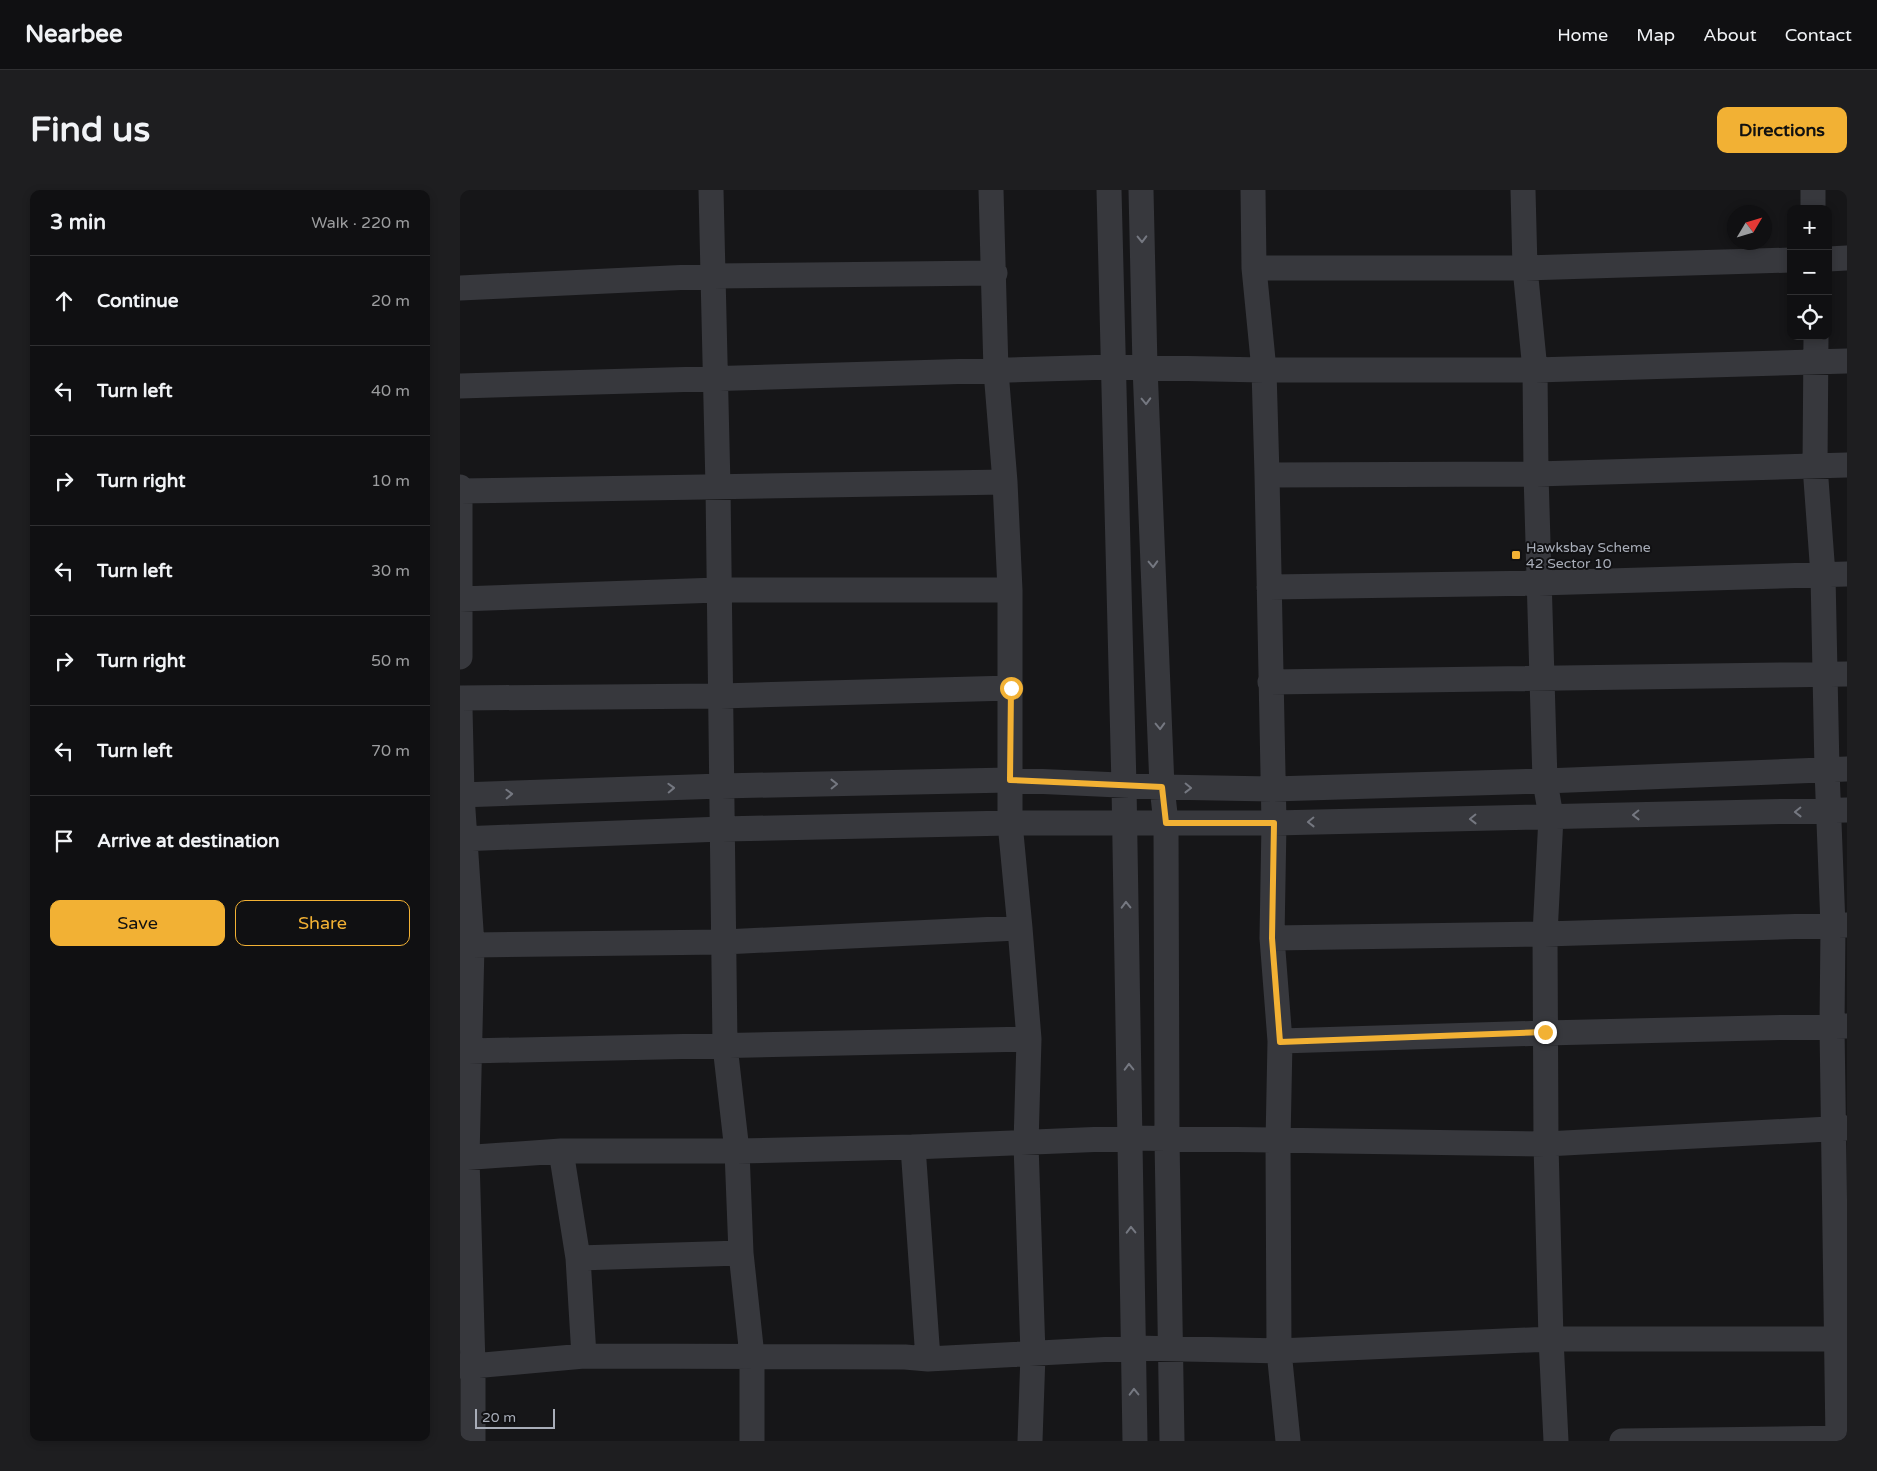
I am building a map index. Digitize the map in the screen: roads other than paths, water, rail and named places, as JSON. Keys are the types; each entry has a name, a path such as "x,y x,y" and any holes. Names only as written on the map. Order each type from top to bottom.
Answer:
{"street":[{"path":"711,190 718,488 725,1046 737,1151 741,1253 752,1356 752,1441"},
{"path":"991,190 996,371 1005,482 1010,590 1010,823 1029,1039 1026,1144 1033,1354 1030,1441"},
{"path":"1109,190 1124,786 1135,1441"},
{"path":"1141,190 1144,367 1162,787 1166,823 1167,1140 1172,1441"},
{"path":"1253,190 1254,268 1264,370 1274,823 1272,938 1280,1042 1278,1142 1279,1351 1288,1441"},
{"path":"1523,190 1525,268 1535,370 1542,677 1546,781 1551,817 1545,934 1545,1032 1551,1339 1556,1441"},
{"path":"1813,190 1813,205"},
{"path":"1832,259 1847,258"},
{"path":"1254,268 1525,268 1787,260"},
{"path":"460,288 712,276 994,273"},
{"path":"1622,1441 1841,1439 1840,926 1835,575 1815,466 1816,340"},
{"path":"460,386 1112,367 1264,370 1535,370 1847,361"},
{"path":"1267,475 1536,474 1847,465"},
{"path":"460,491 1005,482"},
{"path":"460,486 460,657"},
{"path":"1269,587 1540,583 1835,575"},
{"path":"460,599 718,590 1010,590"},
{"path":"1270,682 1542,677 1836,675"},
{"path":"460,698 721,696 1011,688"},
{"path":"460,708 463,839 472,945 463,1158 466,1366 473,1441"},
{"path":"461,795 721,786 1010,780 1124,786 1273,789 1837,770"},
{"path":"463,839 722,829 1010,823 1274,823 1838,811"},
{"path":"1272,938 1545,934 1840,926"},
{"path":"472,945 724,942 1020,928"},
{"path":"1280,1042 1545,1032 1840,1026"},
{"path":"468,1050 1029,1039"},
{"path":"463,1158 561,1151 737,1151 914,1147 1026,1144 1130,1138 1278,1142 1546,1144 1841,1128"},
{"path":"914,1147 928,1359"},
{"path":"561,1151 578,1258 584,1356"},
{"path":"578,1258 741,1253"},
{"path":"466,1366 584,1356 905,1357 928,1359 1133,1348 1279,1351 1551,1339 1842,1339"}],"place":[{"name":"Hawksbay Scheme 42 Sector 10","path":"1516,555"}]}
